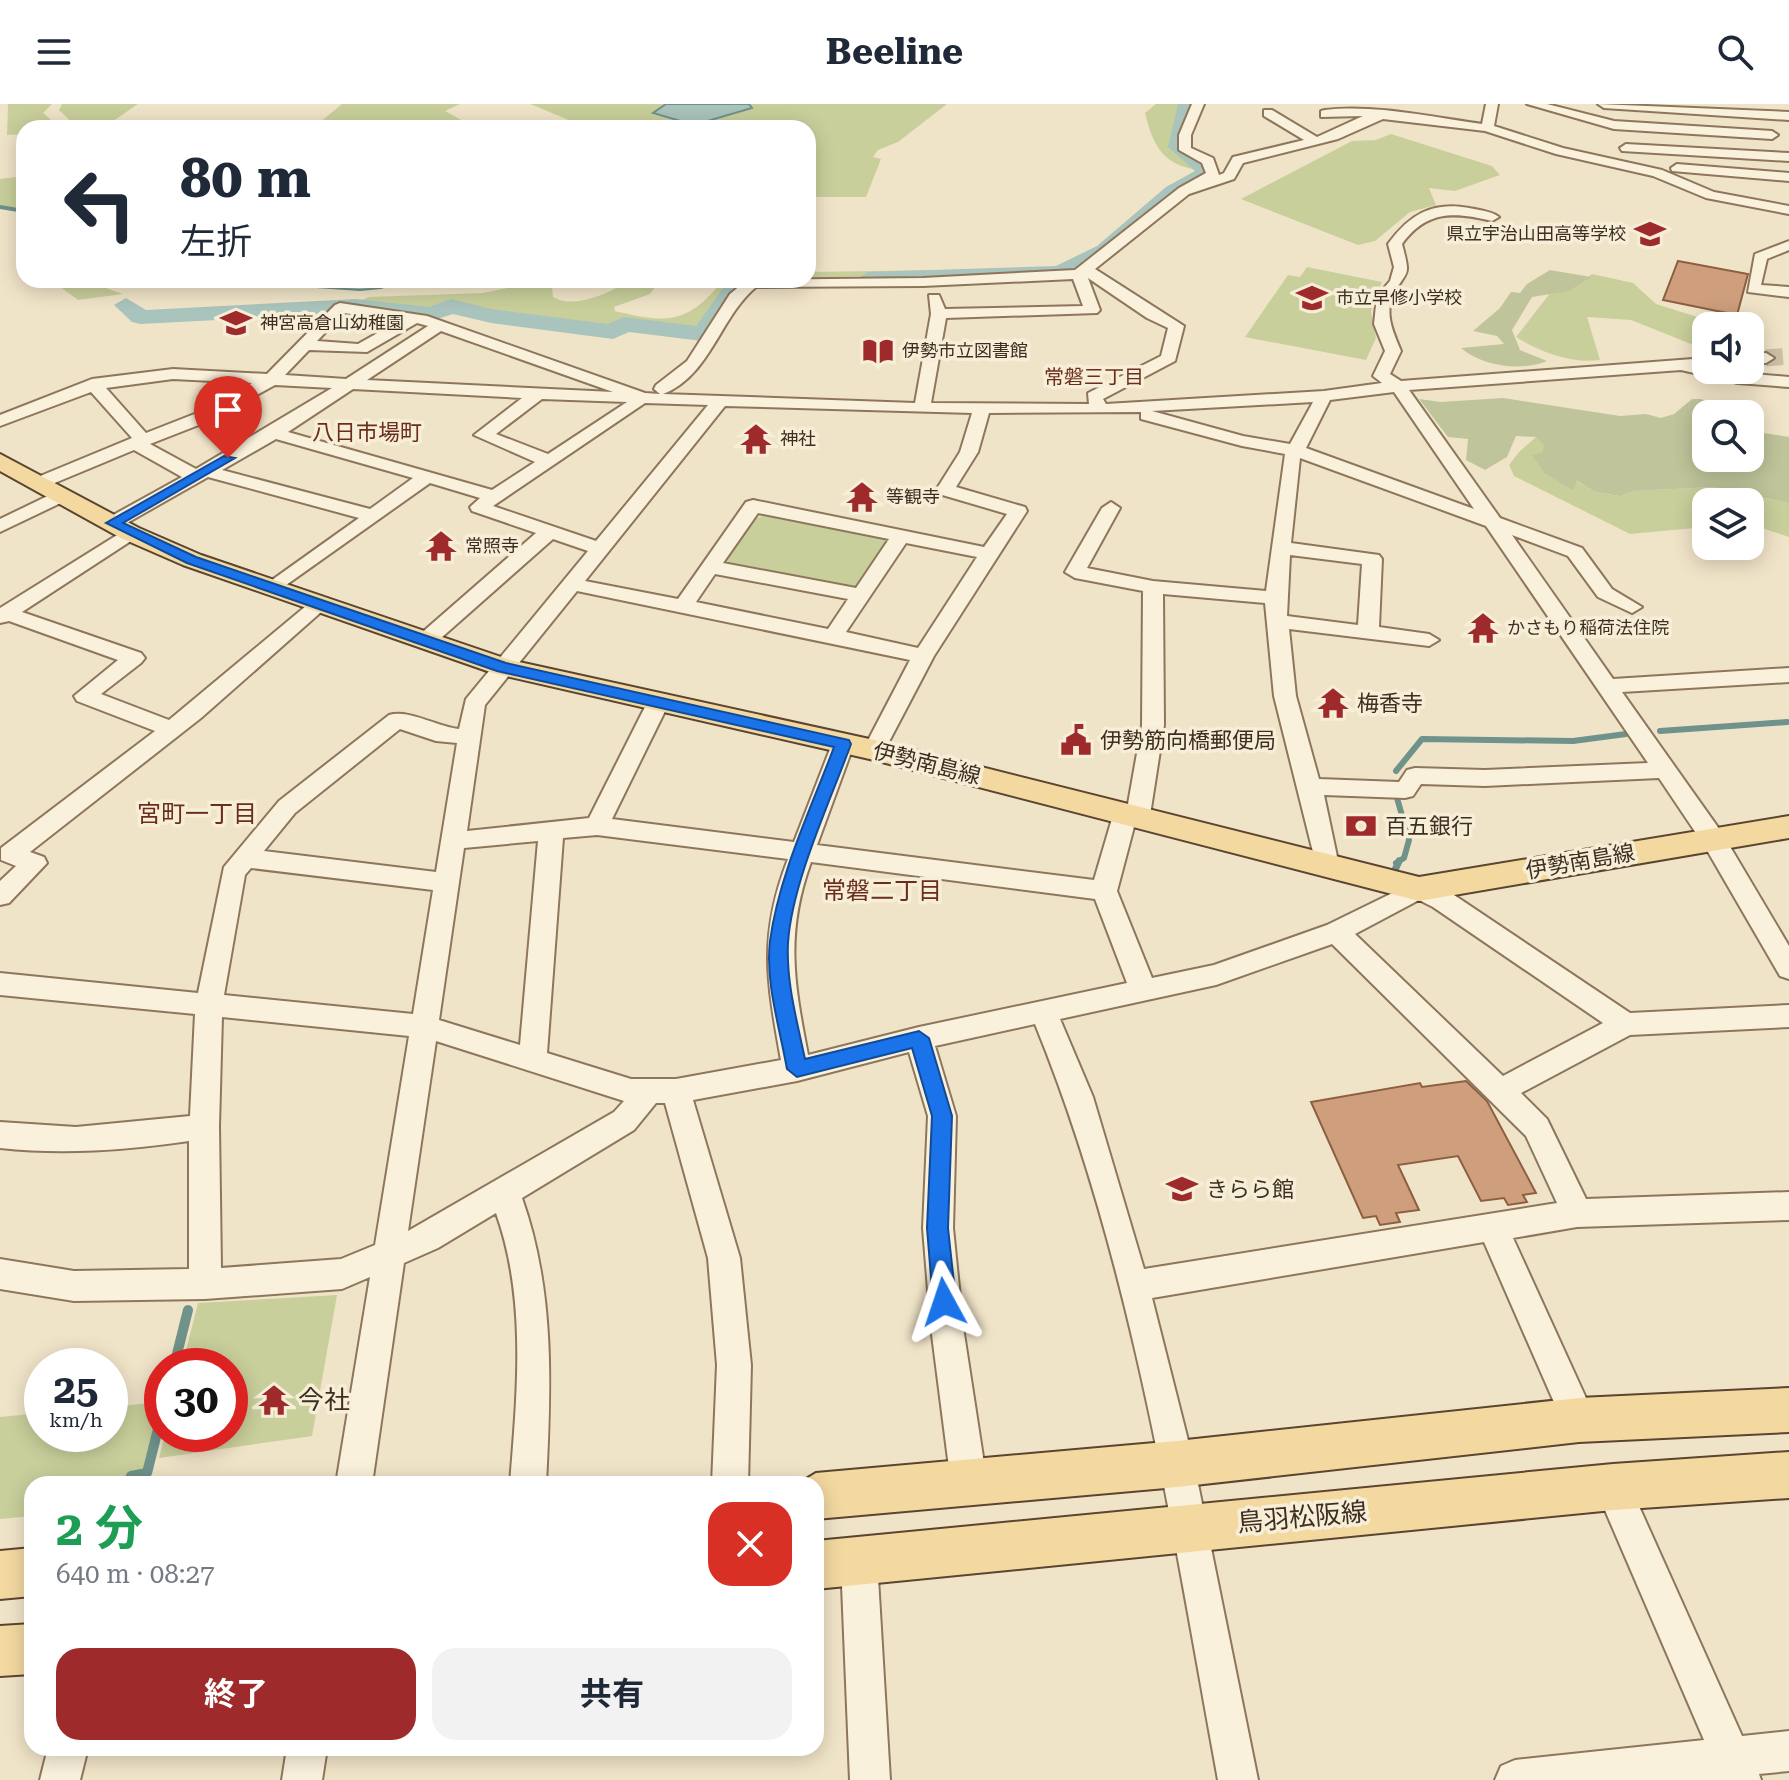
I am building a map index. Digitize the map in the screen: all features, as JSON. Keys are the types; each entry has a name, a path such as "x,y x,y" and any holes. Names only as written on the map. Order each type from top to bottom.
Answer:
{"main road":[{"name":"伊勢南島線","path":"0,461 121,528 272,589 503,667 874,750 1419,889 1789,827"},
{"path":"824,1495 1177,1464 1579,1420 1789,1410"},
{"name":"鳥羽松阪線","path":"838,1563 1613,1487 1789,1475"},
{"path":"0,1575 24,1573"},
{"path":"0,1651 24,1650"}],"street":[{"path":"1082,272 1189,188 1211,176 1214,171 1208,161 1185,150 1185,135 1198,104"},
{"path":"1487,104 1487,128"},
{"path":"1533,104 1553,121 1780,137"},
{"path":"1610,105 1751,109 1789,116"},
{"path":"1610,105 1623,126 1627,158"},
{"path":"1627,158 1789,155 1780,137 1751,109"},
{"path":"1325,114 1353,110 1376,116 1487,128 1560,151 1789,177"},
{"path":"1268,113 1315,141"},
{"path":"1189,188 1229,176 1238,160 1315,141 1376,116"},
{"path":"1546,147 1553,121"},
{"path":"1508,148 1544,161 1560,151"},
{"path":"1627,158 1733,200 1789,210"},
{"path":"1726,172 1733,200"},
{"path":"1492,217 1454,209 1427,213 1409,222 1395,244 1401,267 1397,282 1385,296 1382,324 1393,351 1381,376 1398,386 1776,925 1789,969"},
{"path":"1789,245 1760,257 1753,289 1789,292"},
{"path":"939,314 1092,310 1082,272"},
{"path":"816,283 923,282 1082,272 1176,326 1169,358 1094,397 1100,409"},
{"path":"922,408 939,314 934,297 923,282"},
{"path":"662,389 693,364 735,297 746,288"},
{"path":"0,526 51,489 139,442 203,417 271,380 340,308 415,318 440,325 628,390 640,398"},
{"path":"304,345 361,349 415,318"},
{"path":"4,615 121,528 201,474 274,433 440,325"},
{"path":"0,421 92,384 134,376 173,374 640,398 922,408 1100,409 1324,396 1398,386 1692,364"},
{"path":"1677,365 1738,378 1789,382"},
{"path":"92,384 116,406 139,442 201,474 374,516"},
{"path":"539,394 483,435 549,461"},
{"path":"1324,396 1295,450 1275,598 1285,696 1310,787 1327,866"},
{"path":"601,549 479,507 631,408 640,398"},
{"path":"355,1476 474,704 721,400"},
{"path":"1124,408 1242,441 1295,450 1575,552 1605,593 1632,607"},
{"path":"874,750 923,656 1018,511 945,490 969,452 982,409"},
{"path":"274,433 495,496"},
{"path":"272,589 427,477"},
{"path":"683,606 753,506 989,554"},
{"path":"1111,508 1075,572 1153,587 1275,598"},
{"path":"425,641 548,533"},
{"path":"833,636 901,536"},
{"path":"1281,548 1372,559 1368,633"},
{"path":"710,567 861,595"},
{"path":"572,584 923,656"},
{"path":"1143,990 1104,891 1132,814 1153,725 1153,587"},
{"path":"0,896 35,863 10,854 172,729 319,605"},
{"path":"4,615 134,658 85,696 172,729"},
{"path":"1276,621 1429,640"},
{"path":"1606,686 1698,683 1789,675"},
{"path":"597,826 658,703"},
{"path":"205,1284 204,1126 209,1005 233,873 287,807 397,720 436,734 469,737"},
{"path":"797,1069 782,990 779,942 803,850 843,744"},
{"path":"1310,787 1405,790 1415,776 1485,778 1667,770"},
{"path":"452,841 597,826 1104,891"},
{"path":"533,1060 551,832"},
{"path":"245,858 446,882"},
{"path":"0,984 424,1026 631,1091 662,1092 797,1069 919,1038 1216,975 1336,932 1419,889 1442,900 1626,1024"},
{"path":"1336,932 1537,1128 1577,1213"},
{"path":"1044,1013 1079,1097 1133,1286 1177,1464 1238,1780"},
{"path":"1500,1091 1626,1024 1789,1016"},
{"path":"919,1038 942,1116 938,1228 947,1327 969,1483"},
{"path":"0,1274 74,1286 205,1284 342,1274 427,1238 624,1121 662,1092"},
{"path":"662,1092 724,1258 734,1365 730,1476"},
{"path":"0,1135 49,1138 105,1136 204,1126"},
{"path":"504,1191 529,1294 536,1358 529,1476"},
{"path":"1133,1286 1577,1213 1789,1206"},
{"path":"1493,1227 1579,1420"},
{"path":"1613,1487 1736,1769"},
{"path":"838,1563 870,1780"},
{"path":"1515,1780 1736,1769 1789,1751"},
{"path":"60,1780 66,1756"},
{"path":"302,1780 306,1756"}],"green space":[{"path":"8,104 52,104 43,113 51,120 16,120 16,134 7,135"},
{"path":"62,104 138,104 115,120 70,120 59,110"},
{"path":"342,104 460,104 445,111 461,120 323,120"},
{"path":"530,104 947,104 898,142 878,150 873,157 881,159 866,197 816,197 816,120 569,120"},
{"path":"1156,104 1183,104 1174,136 1175,148 1199,170 1176,163 1161,152 1145,113"},
{"path":"1391,134 1492,166 1500,175 1455,191 1429,188 1436,205 1410,212 1375,241 1358,245 1241,199 1352,141 1376,140"},
{"path":"16,177 16,208 0,206 0,179"},
{"path":"1307,267 1382,282 1371,311 1376,338 1366,360 1245,337 1288,275 1300,277"},
{"path":"940,270 956,273 816,278 816,272"},
{"path":"1550,270 1591,277 1569,291 1532,297 1512,330 1520,350 1547,361 1525,366 1502,365 1480,359 1461,348 1504,344 1497,336 1473,331 1500,308 1511,292 1520,293 1527,284"},
{"path":"1592,274 1633,283 1656,304 1692,315 1692,344 1631,320 1587,317 1600,360 1556,356 1516,337 1551,292 1569,291"},
{"path":"62,288 106,288 123,294 78,300"},
{"path":"508,288 552,288 553,297 571,302 613,290 655,288 650,294 614,307 615,311 663,319 687,313 716,288 733,288 701,332 624,322 612,330 508,317 451,304 429,312 355,303 369,297 483,293"},
{"path":"1503,398 1620,416 1646,414 1661,418 1674,414 1692,399 1701,399 1692,400 1692,472 1764,472 1764,433 1789,437 1789,503 1764,498 1764,488 1633,491 1620,496 1595,492 1577,481 1573,490 1545,474 1532,455 1543,452 1544,445 1536,437 1516,436 1507,457 1485,470 1466,460 1468,439 1448,437 1419,399 1441,402"},
{"path":"1536,437 1544,444 1545,474 1573,489 1576,481 1595,492 1619,496 1633,491 1692,488 1692,528 1630,534 1514,476 1509,465"},
{"path":"1764,498 1789,503 1789,537 1764,529"},
{"path":"765,515 885,537 888,544 859,586 847,588 731,565 726,559 757,518"},
{"name":"今社","path":"337,1295 312,1436 248,1445 248,1348 187,1348 198,1303"},
{"path":"144,1404 144,1452 152,1452 145,1476 24,1476 24,1517 0,1519 0,1417 24,1415 24,1452 128,1452 128,1405"},
{"name":"今社","path":"160,1452 201,1452 159,1458"}],"water":[{"path":"666,104 749,104 752,108 711,120 677,120 653,113"},
{"path":"330,288 381,288 360,290"}],"building":[{"path":"1678,261 1748,274 1738,312 1722,312 1663,300"},
{"path":"1466,1081 1487,1101 1536,1193 1523,1195 1527,1202 1508,1205 1504,1198 1481,1201 1458,1156 1398,1165 1419,1210 1396,1213 1400,1222 1380,1225 1376,1216 1363,1218 1311,1102 1420,1083 1422,1087"}],"waterway":[{"path":"868,279 1057,273 1089,261 1119,240 1173,191 1206,173 1204,166 1178,147 1187,104"},
{"path":"0,207 16,210"},
{"path":"126,305 140,317 356,306 431,314 451,306 491,316 613,332 624,324 702,334 735,288"},
{"path":"1660,731 1787,722"},
{"path":"1396,771 1422,739 1573,741 1626,734"},
{"path":"1395,791 1409,840 1404,858 1399,861"},
{"path":"1391,879 1399,861"},
{"path":"178,1348 188,1310"},
{"path":"131,1476 147,1473 152,1452"}],"tunnel":[{"path":"1766,358 1789,356"}],"place":[{"name":"県立宇治山田高等学校","path":"1650,234"},
{"name":"市立早修小学校","path":"1312,298"},
{"name":"神宮高倉山幼稚園","path":"236,323"},
{"name":"伊勢市立図書館","path":"878,351"},
{"name":"神社","path":"756,439"},
{"name":"等観寺","path":"862,497"},
{"name":"常照寺","path":"441,546"},
{"name":"かさもり稲荷法住院","path":"1483,628"},
{"name":"梅香寺","path":"1333,703"},
{"name":"伊勢筋向橋郵便局","path":"1076,740"},
{"name":"百五銀行","path":"1361,826"},
{"name":"きらら館","path":"1182,1189"},
{"name":"今社","path":"274,1400"}],"district":[{"name":"常磐三丁目","path":"1094,377"},
{"name":"八日市場町","path":"367,432"},
{"name":"宮町一丁目","path":"197,814"},
{"name":"常磐二丁目","path":"882,891"}],"route":[{"path":"228,458 113,523 192,560 503,667 843,744 796,870 779,942 782,990 797,1069 919,1038 942,1116 938,1228 944,1302"}]}
